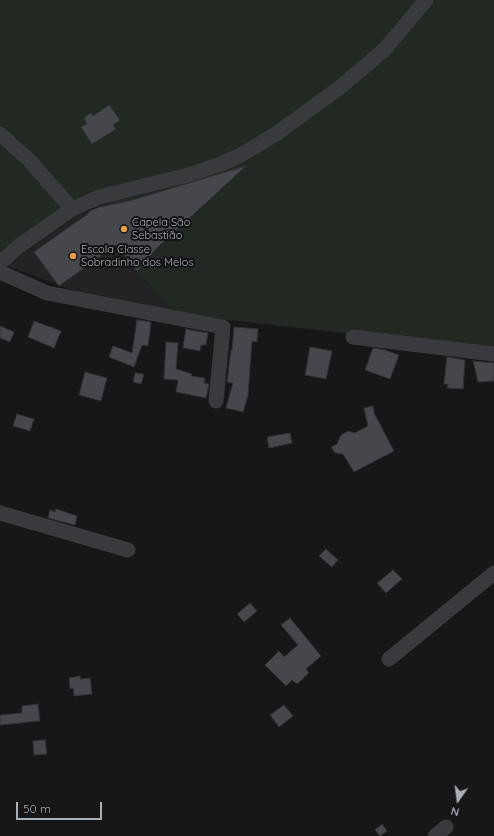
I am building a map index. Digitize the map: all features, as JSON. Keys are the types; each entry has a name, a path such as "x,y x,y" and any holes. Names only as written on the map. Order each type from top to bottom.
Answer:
{"street":[{"path":"0,263 19,246 72,209 99,197 188,175 218,165 239,156 276,134 343,85 385,49 426,0"},
{"path":"0,134 29,160 72,209"},
{"path":"0,272 47,293 223,327 216,401"},
{"path":"353,338 494,354"},
{"path":"0,513 128,550"},
{"path":"390,659 494,572"}],"shaded area":[{"path":"0,0 494,0 494,350 175,314 137,271 157,249 245,167 131,201 86,209 33,246 8,266 0,254"},
{"name":"Escola Classe Sobradinho dos Melos","path":"86,209 175,314 103,302 8,266 33,246"}],"building":[{"path":"109,105 120,120 113,125 116,129 92,144 81,127 87,124 84,118 91,113 93,116"},
{"path":"246,166 157,248 137,271 116,245 59,286 34,252 89,213 88,212 99,207 129,201"},
{"path":"137,320 151,322 148,346 142,345 134,367 109,357 113,346 132,353"},
{"path":"34,321 61,331 54,348 28,337"},
{"path":"0,326 14,332 10,342 0,338"},
{"path":"234,327 258,329 257,342 252,341 248,395 243,412 226,408 233,383 227,382"},
{"path":"186,329 208,333 206,345 201,345 200,351 183,348"},
{"path":"166,342 178,343 176,369 192,374 191,376 205,378 204,383 209,384 206,398 176,392 178,380 164,379"},
{"path":"310,347 332,351 326,379 305,375"},
{"path":"373,348 399,355 390,379 365,370"},
{"path":"447,357 465,360 463,389 447,388 448,384 444,384"},
{"path":"473,361 494,363 494,381 478,382"},
{"path":"85,372 107,378 101,401 79,395"},
{"path":"135,373 144,374 141,384 133,382"},
{"path":"373,406 374,413 394,451 354,472 343,454 335,453 331,447 337,444 341,435 348,431 355,433 368,426 364,408"},
{"path":"17,414 34,419 30,431 13,426"},
{"path":"290,433 292,443 269,448 267,437"},
{"path":"56,509 77,516 75,525 48,518 50,510 55,512"},
{"path":"326,549 338,560 332,567 319,556"},
{"path":"393,570 402,579 386,593 377,583"},
{"path":"250,603 257,611 244,622 237,614"},
{"path":"290,618 321,656 306,669 309,673 297,684 292,680 286,686 265,665 279,651 284,657 298,645 281,625"},
{"path":"80,676 80,679 90,678 92,694 74,696 73,688 70,689 69,678"},
{"path":"38,704 40,721 0,725 0,715 22,713 22,706"},
{"path":"284,705 293,716 279,727 270,715"},
{"path":"45,740 47,754 34,755 33,741"},
{"path":"382,824 387,831 380,836 375,830"}],"place":[{"name":"Capela São Sebastião","path":"124,229"},
{"name":"Escola Classe Sobradinho dos Melos","path":"73,256"}]}
